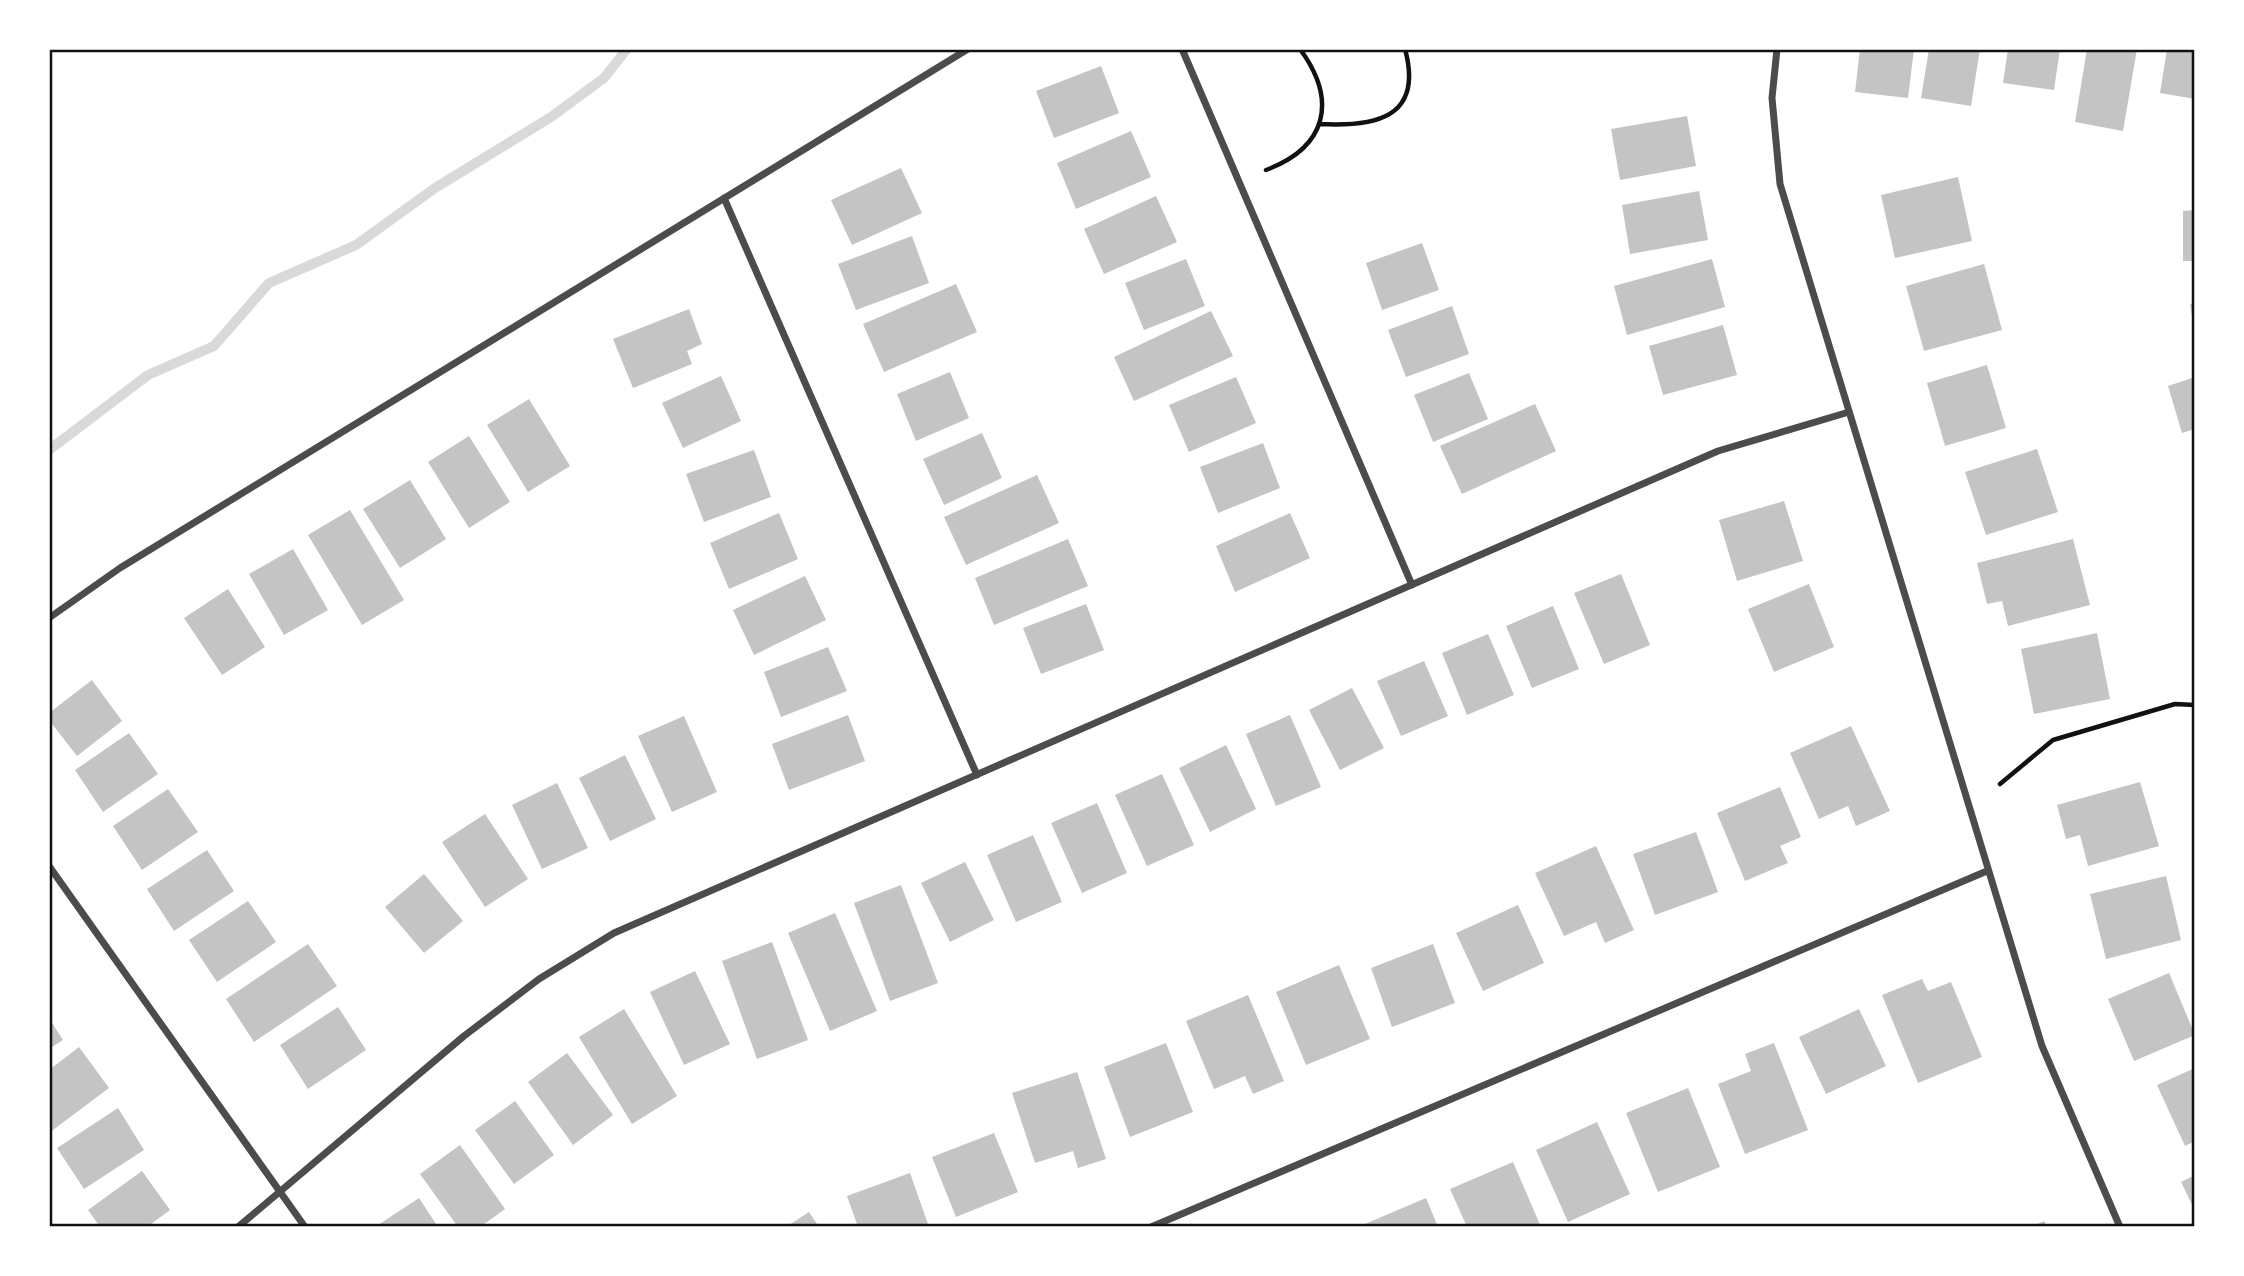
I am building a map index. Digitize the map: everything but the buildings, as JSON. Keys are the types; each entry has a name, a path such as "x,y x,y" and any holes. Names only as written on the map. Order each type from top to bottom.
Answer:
{"street":[{"path":"49,618 120,568 968,49"},
{"path":"1181,49 1412,585"},
{"path":"1777,49 1772,98 1780,184 2042,1046 2120,1227"},
{"path":"724,198 976,775"},
{"path":"238,1227 464,1036 539,979 614,933 1718,451 1849,412"},
{"path":"49,866 304,1227"},
{"path":"1151,1227 1987,871"}],"path":[{"path":"1266,170 1302,152 1311,142 1319,124 1322,105 1319,86 1300,49"},
{"path":"1319,124 1366,124 1386,118 1399,105 1409,85 1405,49"},
{"path":"2000,785 2053,740 2175,704 2195,705"}],"waterway":[{"path":"49,450 148,375 214,346 269,283 356,245 435,188 551,117 604,78 627,49"}]}
